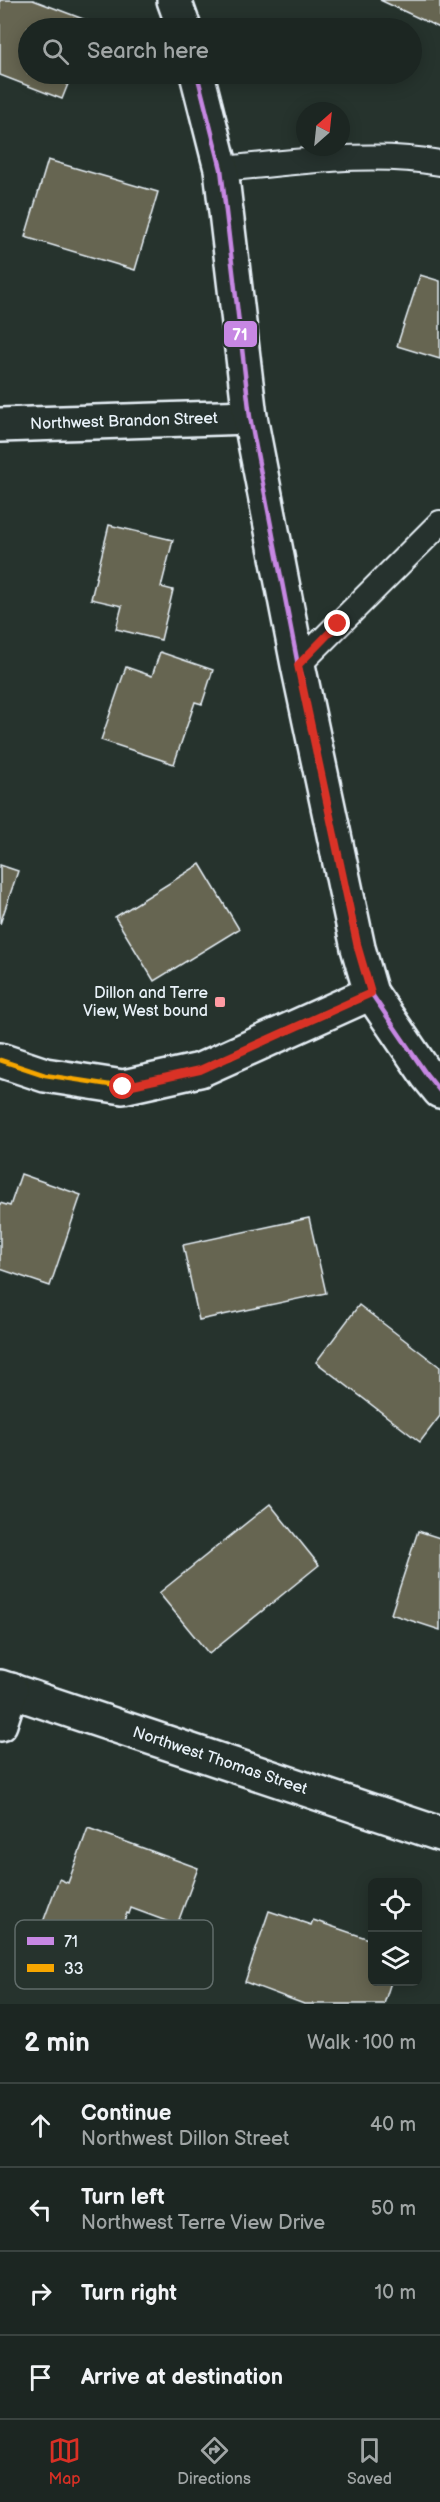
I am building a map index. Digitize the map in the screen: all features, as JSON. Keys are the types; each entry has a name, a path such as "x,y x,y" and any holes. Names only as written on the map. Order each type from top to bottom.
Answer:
{"street":[{"path":"174,0 180,18"},
{"path":"200,84 221,169 250,417 298,665 358,948 371,993 436,1077"},
{"name":"Northwest Brandon Street","path":"0,425 250,417"},
{"path":"0,1060 45,1075 123,1087 200,1070 371,993"},
{"path":"0,1724 6,1688"},
{"name":"Northwest Thomas Street","path":"6,1688 440,1834"}],"lane":[{"path":"221,169 323,160 411,158 440,164"},
{"path":"298,665 440,523"}],"building":[{"path":"0,0 33,0 80,18 18,18 18,82 0,75"},
{"path":"380,0 440,0 440,28"},
{"path":"23,84 68,84 62,99"},
{"path":"48,160 158,192 135,270 25,237"},
{"path":"420,275 440,281 440,359 397,346"},
{"path":"109,525 173,540 161,587 173,590 161,640 116,629 122,606 91,599"},
{"path":"160,652 213,670 202,704 195,702 174,764 101,740 126,667 152,676"},
{"path":"200,864 239,929 154,981 115,917"},
{"path":"0,865 18,871 0,924"},
{"path":"21,1174 81,1195 50,1286 0,1269 0,1203 10,1206"},
{"path":"309,1218 326,1293 199,1320 183,1245"},
{"path":"359,1305 440,1367 440,1416 420,1442 316,1362"},
{"path":"270,1504 319,1565 209,1654 159,1593"},
{"path":"418,1531 440,1538 440,1630 391,1614"},
{"path":"88,1828 198,1868 179,1920 163,1920 131,1908 124,1920 44,1920 59,1879 68,1883"},
{"path":"269,1911 311,1925 313,1920 368,1939 368,1986 390,1986 384,2004 304,2004 245,1982"}],"transit line":[{"name":"71","path":"200,84 221,169 250,417 298,665 358,948 371,993 440,1091"},
{"name":"33","path":"0,1060 45,1075 123,1087 200,1070 371,993"}],"place":[{"name":"Dillon and Terre View, West bound","path":"220,1002"}],"route":[{"path":"123,1087 200,1070 371,993 358,948 298,665 338,624"}]}
